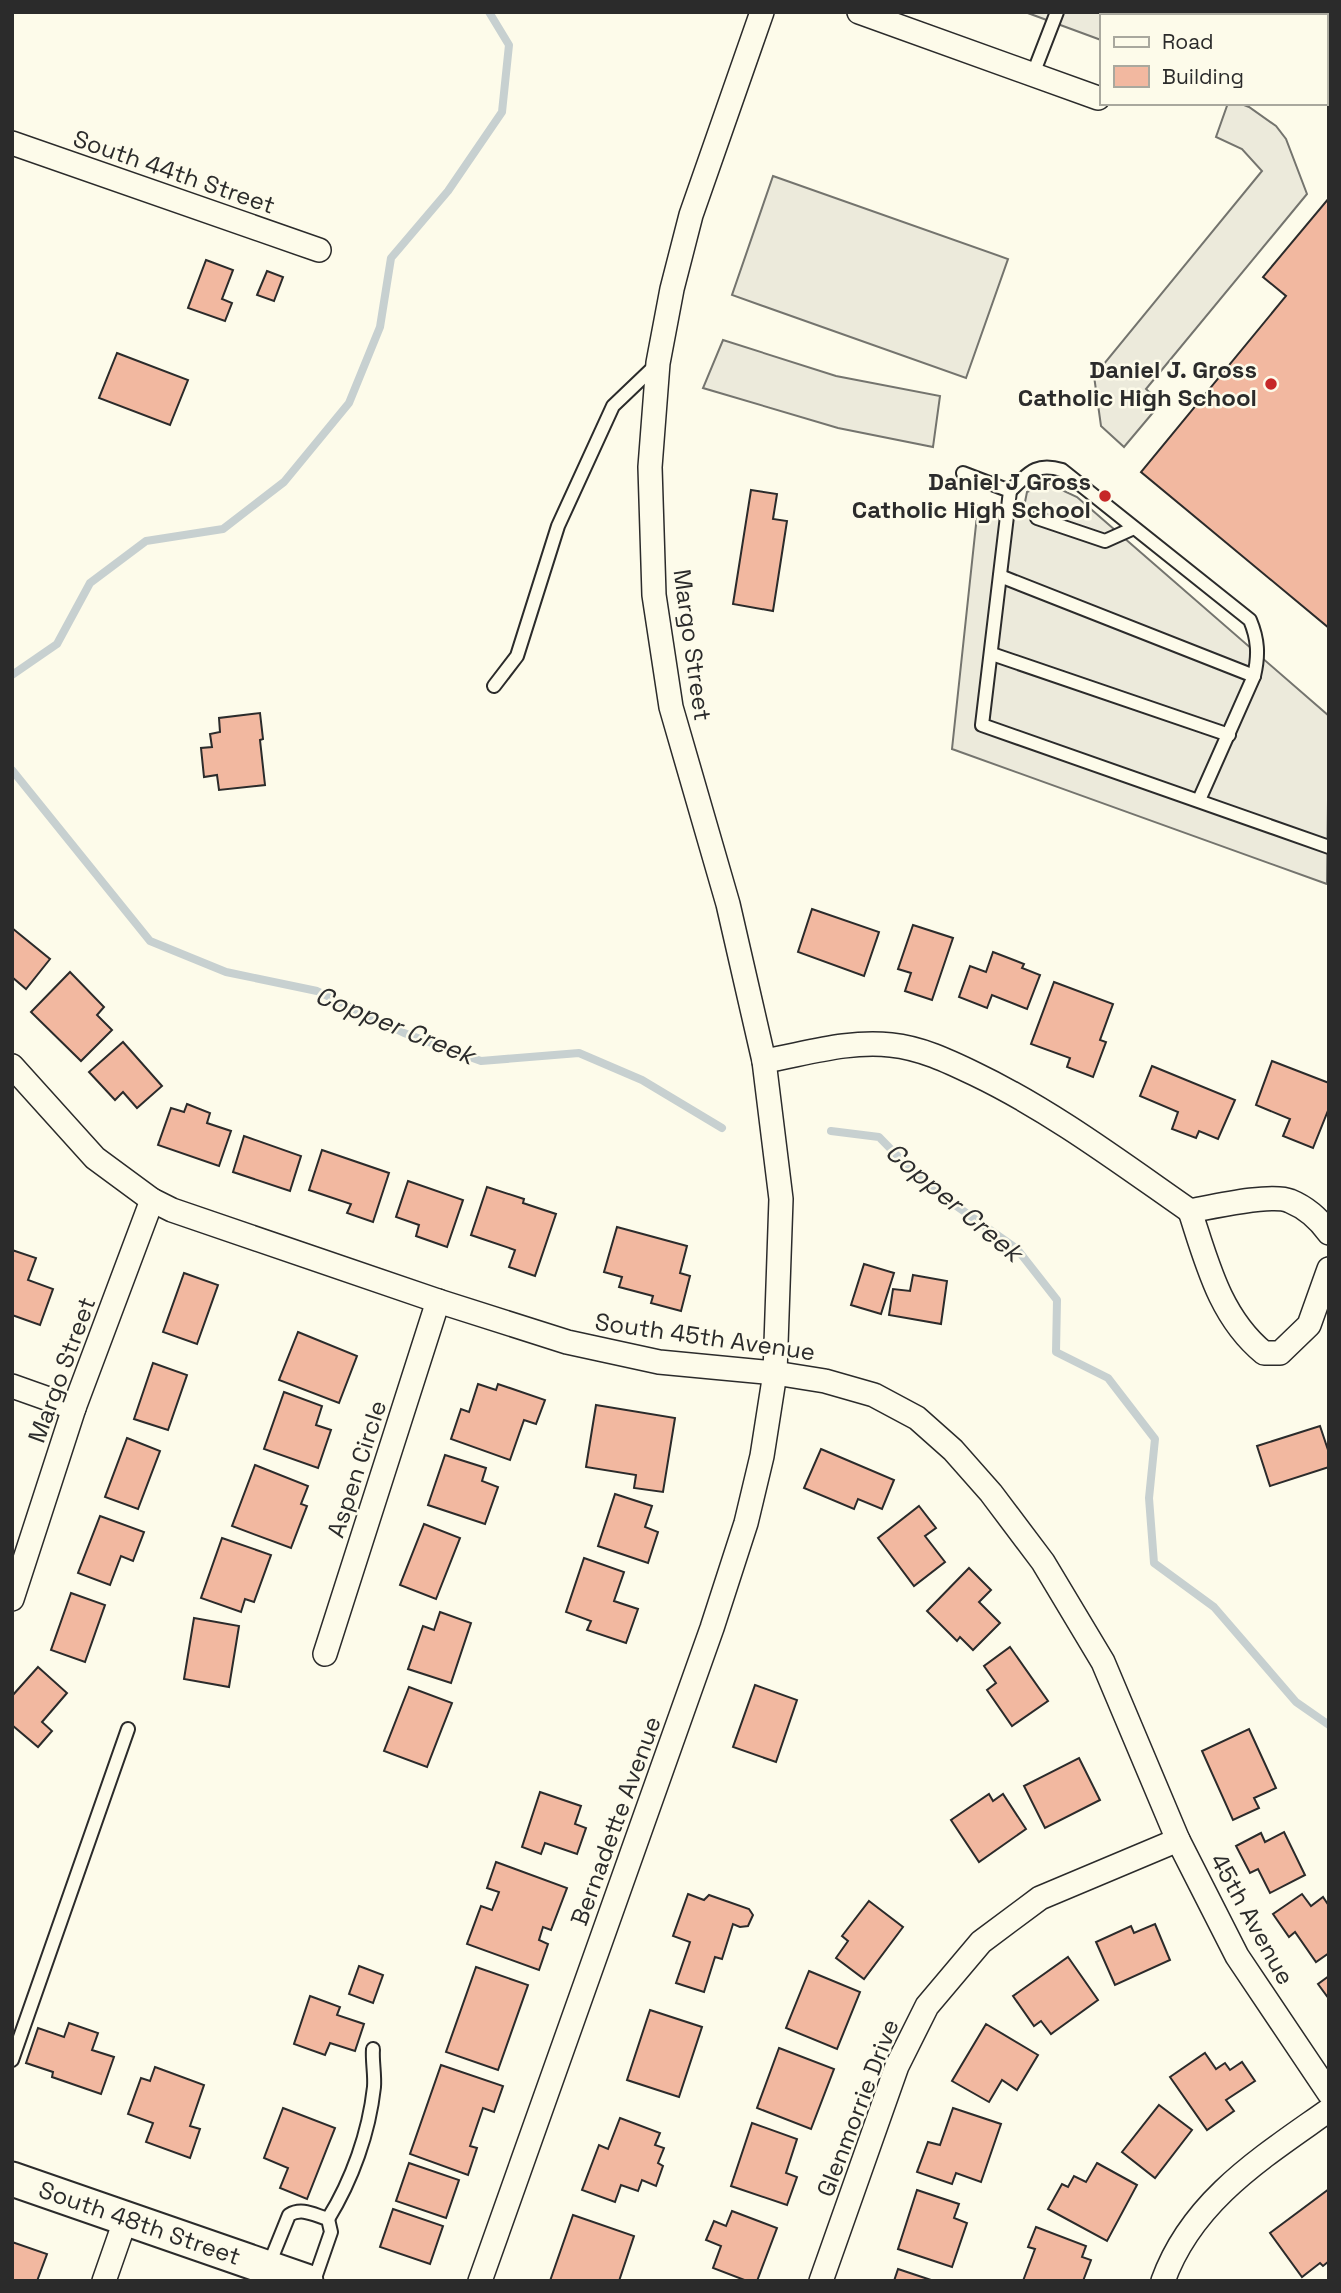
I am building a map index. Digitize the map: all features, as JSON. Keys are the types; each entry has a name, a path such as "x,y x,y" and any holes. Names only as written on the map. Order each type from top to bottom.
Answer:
{"street":[{"name":"Margo Street","path":"762,12 691,215 672,289 658,363 650,467 654,595 670,707 728,904 764,1061 781,1199 775,1373"},
{"path":"859,12 1098,98"},
{"name":"South 44th Street","path":"12,143 319,250"},
{"path":"764,1061 856,1045 890,1045 932,1054 1010,1091 1083,1136 1191,1211 1212,1278 1231,1318 1248,1340 1264,1353 1280,1353 1309,1325 1329,1269"},
{"name":"South 45th Avenue","path":"12,1066 96,1158 152,1200 172,1210 567,1342 659,1362 775,1373 825,1381 874,1395 917,1418 953,1450 992,1493 1043,1562 1103,1662 1178,1840"},
{"name":"Margo Street","path":"12,1599 74,1408 152,1200"},
{"path":"1191,1211 1248,1201 1288,1200 1318,1218 1329,1233"},
{"name":"Aspen Circle","path":"325,1654 438,1301"},
{"name":"Bernadette Avenue","path":"480,2281 712,1628 746,1523 762,1456 775,1373"},
{"path":"12,1386 74,1408"},
{"name":"45th Avenue","path":"1178,1840 1237,1956 1329,2093"},
{"name":"Glenmorrie Drive","path":"821,2281 897,2066 928,2006 981,1942 1040,1898 1178,1840"},
{"path":"1163,2281 1199,2215 1241,2173 1329,2110"},
{"name":"South 48th Street","path":"12,2179 306,2281"},
{"path":"104,2281 126,2218"}],"lane":[{"path":"1033,74 1058,12"},
{"path":"494,686 517,656 558,526 613,407 658,363"},
{"path":"1199,800 1254,676 1258,639 1250,620 1062,470 1046,465 1030,472 1010,491 982,725 1329,848"},
{"path":"964,473 1010,491"},
{"path":"1037,518 1105,541 1134,528"},
{"path":"1000,576 1254,676"},
{"path":"992,654 1229,735"},
{"path":"12,2060 128,1729"},
{"path":"314,2281 331,2232 328,2219 344,2192 371,2110 373,2049"},
{"path":"268,2268 289,2215 302,2211 328,2219"}],"shaded area":[{"path":"1025,12 1134,12 1100,14 1100,40"},
{"path":"1227,105 1249,107 1276,126 1286,139 1307,194 1146,389 1161,403 1124,447 1101,426 1094,376 1262,171 1242,149 1216,137"},
{"path":"773,176 1008,259 966,378 732,295"},
{"path":"723,340 836,376 940,396 933,447 838,428 703,388"},
{"path":"1047,483 1077,497 1329,716 1327,884 952,749 978,506 1023,512 1027,492"}],"building":[{"name":"Daniel J. Gross Catholic High School","path":"1329,198 1329,628 1141,472 1286,296 1263,277"},
{"path":"206,260 233,270 222,299 232,303 225,321 188,308"},
{"path":"267,271 283,277 274,301 257,295"},
{"path":"117,353 188,380 170,425 99,398"},
{"path":"751,490 777,494 773,519 787,521 773,611 733,604"},
{"path":"260,713 265,785 219,790 217,775 204,777 201,748 212,747 210,734 220,732 219,718"},
{"path":"812,909 879,932 864,976 798,952"},
{"path":"913,925 953,938 932,1000 905,991 911,973 898,969"},
{"path":"12,928 50,959 26,989 12,977"},
{"path":"993,952 1024,964 1022,968 1040,975 1027,1009 992,995 987,1008 959,997 970,966 986,972"},
{"path":"70,972 104,1007 97,1015 112,1030 81,1061 31,1012"},
{"path":"1054,982 1113,1004 1100,1040 1106,1042 1093,1077 1067,1067 1070,1058 1031,1044"},
{"path":"123,1042 162,1086 137,1108 123,1092 115,1100 89,1072"},
{"path":"1272,1061 1329,1083 1329,1108 1313,1148 1283,1136 1290,1119 1256,1105"},
{"path":"1152,1066 1235,1100 1218,1139 1199,1131 1196,1138 1172,1129 1178,1112 1140,1096"},
{"path":"187,1104 210,1113 207,1123 231,1131 219,1166 158,1145 171,1108 184,1112"},
{"path":"244,1136 301,1156 290,1191 233,1172"},
{"path":"322,1150 389,1173 373,1222 347,1213 351,1204 309,1190"},
{"path":"408,1181 463,1200 447,1247 416,1236 419,1225 396,1217"},
{"path":"487,1187 524,1199 523,1203 556,1214 535,1276 509,1267 515,1250 471,1235"},
{"path":"617,1227 687,1246 680,1273 690,1276 681,1311 651,1303 653,1296 619,1287 622,1277 604,1272"},
{"path":"12,1250 36,1258 28,1280 53,1289 40,1325 12,1315"},
{"path":"864,1264 894,1273 881,1314 851,1305"},
{"path":"184,1273 218,1285 197,1344 163,1332"},
{"path":"913,1275 947,1281 941,1324 889,1315 893,1289 910,1291"},
{"path":"298,1332 357,1356 339,1403 279,1380"},
{"path":"153,1363 187,1375 168,1430 134,1419"},
{"path":"478,1384 496,1390 498,1384 545,1400 536,1424 524,1420 510,1460 451,1439 461,1409 469,1412"},
{"path":"284,1392 322,1406 316,1425 331,1430 318,1468 264,1449"},
{"path":"596,1405 675,1418 663,1492 634,1488 636,1475 586,1467"},
{"path":"1320,1426 1329,1453 1329,1467 1270,1486 1257,1446"},
{"path":"127,1438 160,1451 138,1509 105,1497"},
{"path":"821,1449 894,1480 882,1509 858,1499 854,1509 804,1488"},
{"path":"445,1455 486,1468 482,1481 498,1487 485,1524 428,1505"},
{"path":"255,1465 308,1486 301,1504 307,1506 291,1548 232,1526"},
{"path":"615,1494 652,1506 645,1527 658,1532 648,1563 598,1546"},
{"path":"919,1506 936,1528 925,1536 945,1562 914,1586 878,1538"},
{"path":"100,1516 144,1532 133,1561 121,1556 110,1585 78,1573"},
{"path":"424,1524 460,1538 436,1599 400,1585"},
{"path":"222,1538 271,1555 254,1602 245,1599 241,1612 201,1598"},
{"path":"584,1558 624,1572 614,1601 638,1609 626,1643 587,1630 591,1621 566,1612"},
{"path":"969,1568 991,1590 979,1602 1000,1623 973,1650 960,1637 957,1641 927,1611"},
{"path":"71,1593 105,1605 85,1662 51,1650"},
{"path":"440,1612 471,1623 451,1683 408,1669 423,1626 434,1630"},
{"path":"194,1618 239,1626 229,1687 184,1679"},
{"path":"1010,1647 1048,1701 1012,1726 987,1690 996,1683 984,1666"},
{"path":"38,1667 67,1693 42,1722 52,1731 38,1747 12,1725 12,1696"},
{"path":"755,1685 797,1700 776,1762 733,1747"},
{"path":"409,1687 452,1703 427,1767 384,1751"},
{"path":"1249,1729 1276,1788 1254,1798 1259,1808 1233,1820 1202,1751"},
{"path":"1079,1758 1100,1800 1045,1828 1024,1786"},
{"path":"540,1792 581,1806 575,1824 586,1828 577,1854 545,1843 541,1854 522,1847"},
{"path":"989,1794 993,1801 1003,1794 1026,1829 979,1862 951,1820"},
{"path":"1284,1832 1305,1875 1270,1893 1258,1869 1250,1873 1236,1846 1261,1833 1265,1842"},
{"path":"496,1862 567,1888 551,1930 543,1927 539,1940 548,1944 539,1970 467,1944 481,1906 492,1910 499,1892 487,1888"},
{"path":"688,1894 704,1900 709,1895 749,1909 753,1915 748,1926 733,1924 722,1959 715,1957 704,1992 676,1983 690,1942 673,1936"},
{"path":"1302,1894 1311,1906 1323,1897 1329,1906 1329,1953 1316,1962 1295,1932 1289,1937 1273,1914"},
{"path":"869,1901 903,1927 864,1979 836,1958 848,1941 842,1936"},
{"path":"1155,1924 1170,1960 1115,1985 1096,1942 1131,1926 1134,1933"},
{"path":"1068,1957 1098,2000 1051,2034 1041,2021 1034,2026 1013,1996"},
{"path":"359,1966 383,1975 373,2003 349,1994"},
{"path":"476,1967 528,1985 498,2070 446,2052"},
{"path":"809,1971 860,1992 837,2049 786,2028"},
{"path":"1329,1976 1329,1999 1318,1984"},
{"path":"310,1996 340,2007 337,2015 364,2024 355,2051 330,2043 325,2055 294,2044"},
{"path":"650,2010 702,2027 679,2097 627,2080"},
{"path":"69,2023 98,2033 92,2050 114,2057 101,2094 52,2077 53,2072 26,2063 38,2028 64,2037"},
{"path":"986,2024 1038,2055 1017,2090 1002,2080 989,2102 952,2081"},
{"path":"779,2048 834,2069 811,2129 757,2108"},
{"path":"1205,2053 1216,2069 1225,2063 1230,2070 1242,2062 1255,2081 1226,2100 1234,2111 1207,2130 1170,2077"},
{"path":"441,2065 503,2086 494,2112 483,2108 470,2146 477,2148 468,2175 410,2154"},
{"path":"155,2067 204,2085 190,2126 200,2129 190,2158 146,2142 153,2123 128,2114 141,2078 150,2081"},
{"path":"1159,2105 1192,2130 1155,2178 1122,2152"},
{"path":"283,2108 335,2128 307,2199 280,2188 288,2168 264,2158"},
{"path":"953,2108 1001,2124 981,2182 956,2173 952,2184 917,2172 928,2142 940,2145"},
{"path":"620,2118 660,2133 655,2145 664,2148 658,2163 663,2166 656,2186 642,2180 638,2191 621,2185 615,2202 582,2190 599,2145 608,2149"},
{"path":"752,2123 797,2139 786,2173 797,2177 787,2205 731,2186"},
{"path":"409,2163 459,2180 446,2218 396,2201"},
{"path":"1097,2163 1137,2185 1107,2241 1048,2209 1062,2184 1068,2187 1074,2176 1086,2182"},
{"path":"1329,2189 1329,2261 1323,2266 1320,2263 1302,2277 1270,2233"},
{"path":"917,2190 959,2204 954,2218 967,2223 952,2267 898,2249"},
{"path":"393,2209 443,2226 430,2264 380,2247"},
{"path":"732,2211 777,2228 757,2281 747,2281 713,2268 721,2246 706,2240 714,2221 726,2226"},
{"path":"573,2215 634,2236 619,2281 550,2281"},
{"path":"1036,2227 1086,2246 1082,2257 1091,2260 1083,2281 1023,2281 1035,2249 1028,2247"},
{"path":"12,2242 47,2254 37,2281 12,2281"},
{"path":"898,2269 934,2281 894,2281"}],"waterway":[{"path":"12,675 57,644 90,583 146,541 223,529 284,482 349,403 380,327 391,258 448,191 502,112 509,45 489,12"},
{"name":"Copper Creek","path":"12,770 150,941 226,972 317,991 404,1033 481,1061 579,1053 642,1080 722,1128"},
{"name":"Copper Creek","path":"831,1131 879,1137 924,1183 1017,1249 1057,1300 1056,1352 1108,1378 1155,1439 1149,1498 1154,1563 1214,1607 1296,1702 1329,1725"}],"place":[{"name":"Daniel J. Gross Catholic High School","path":"1271,384"},
{"name":"Daniel J Gross Catholic High School","path":"1105,496"}]}
